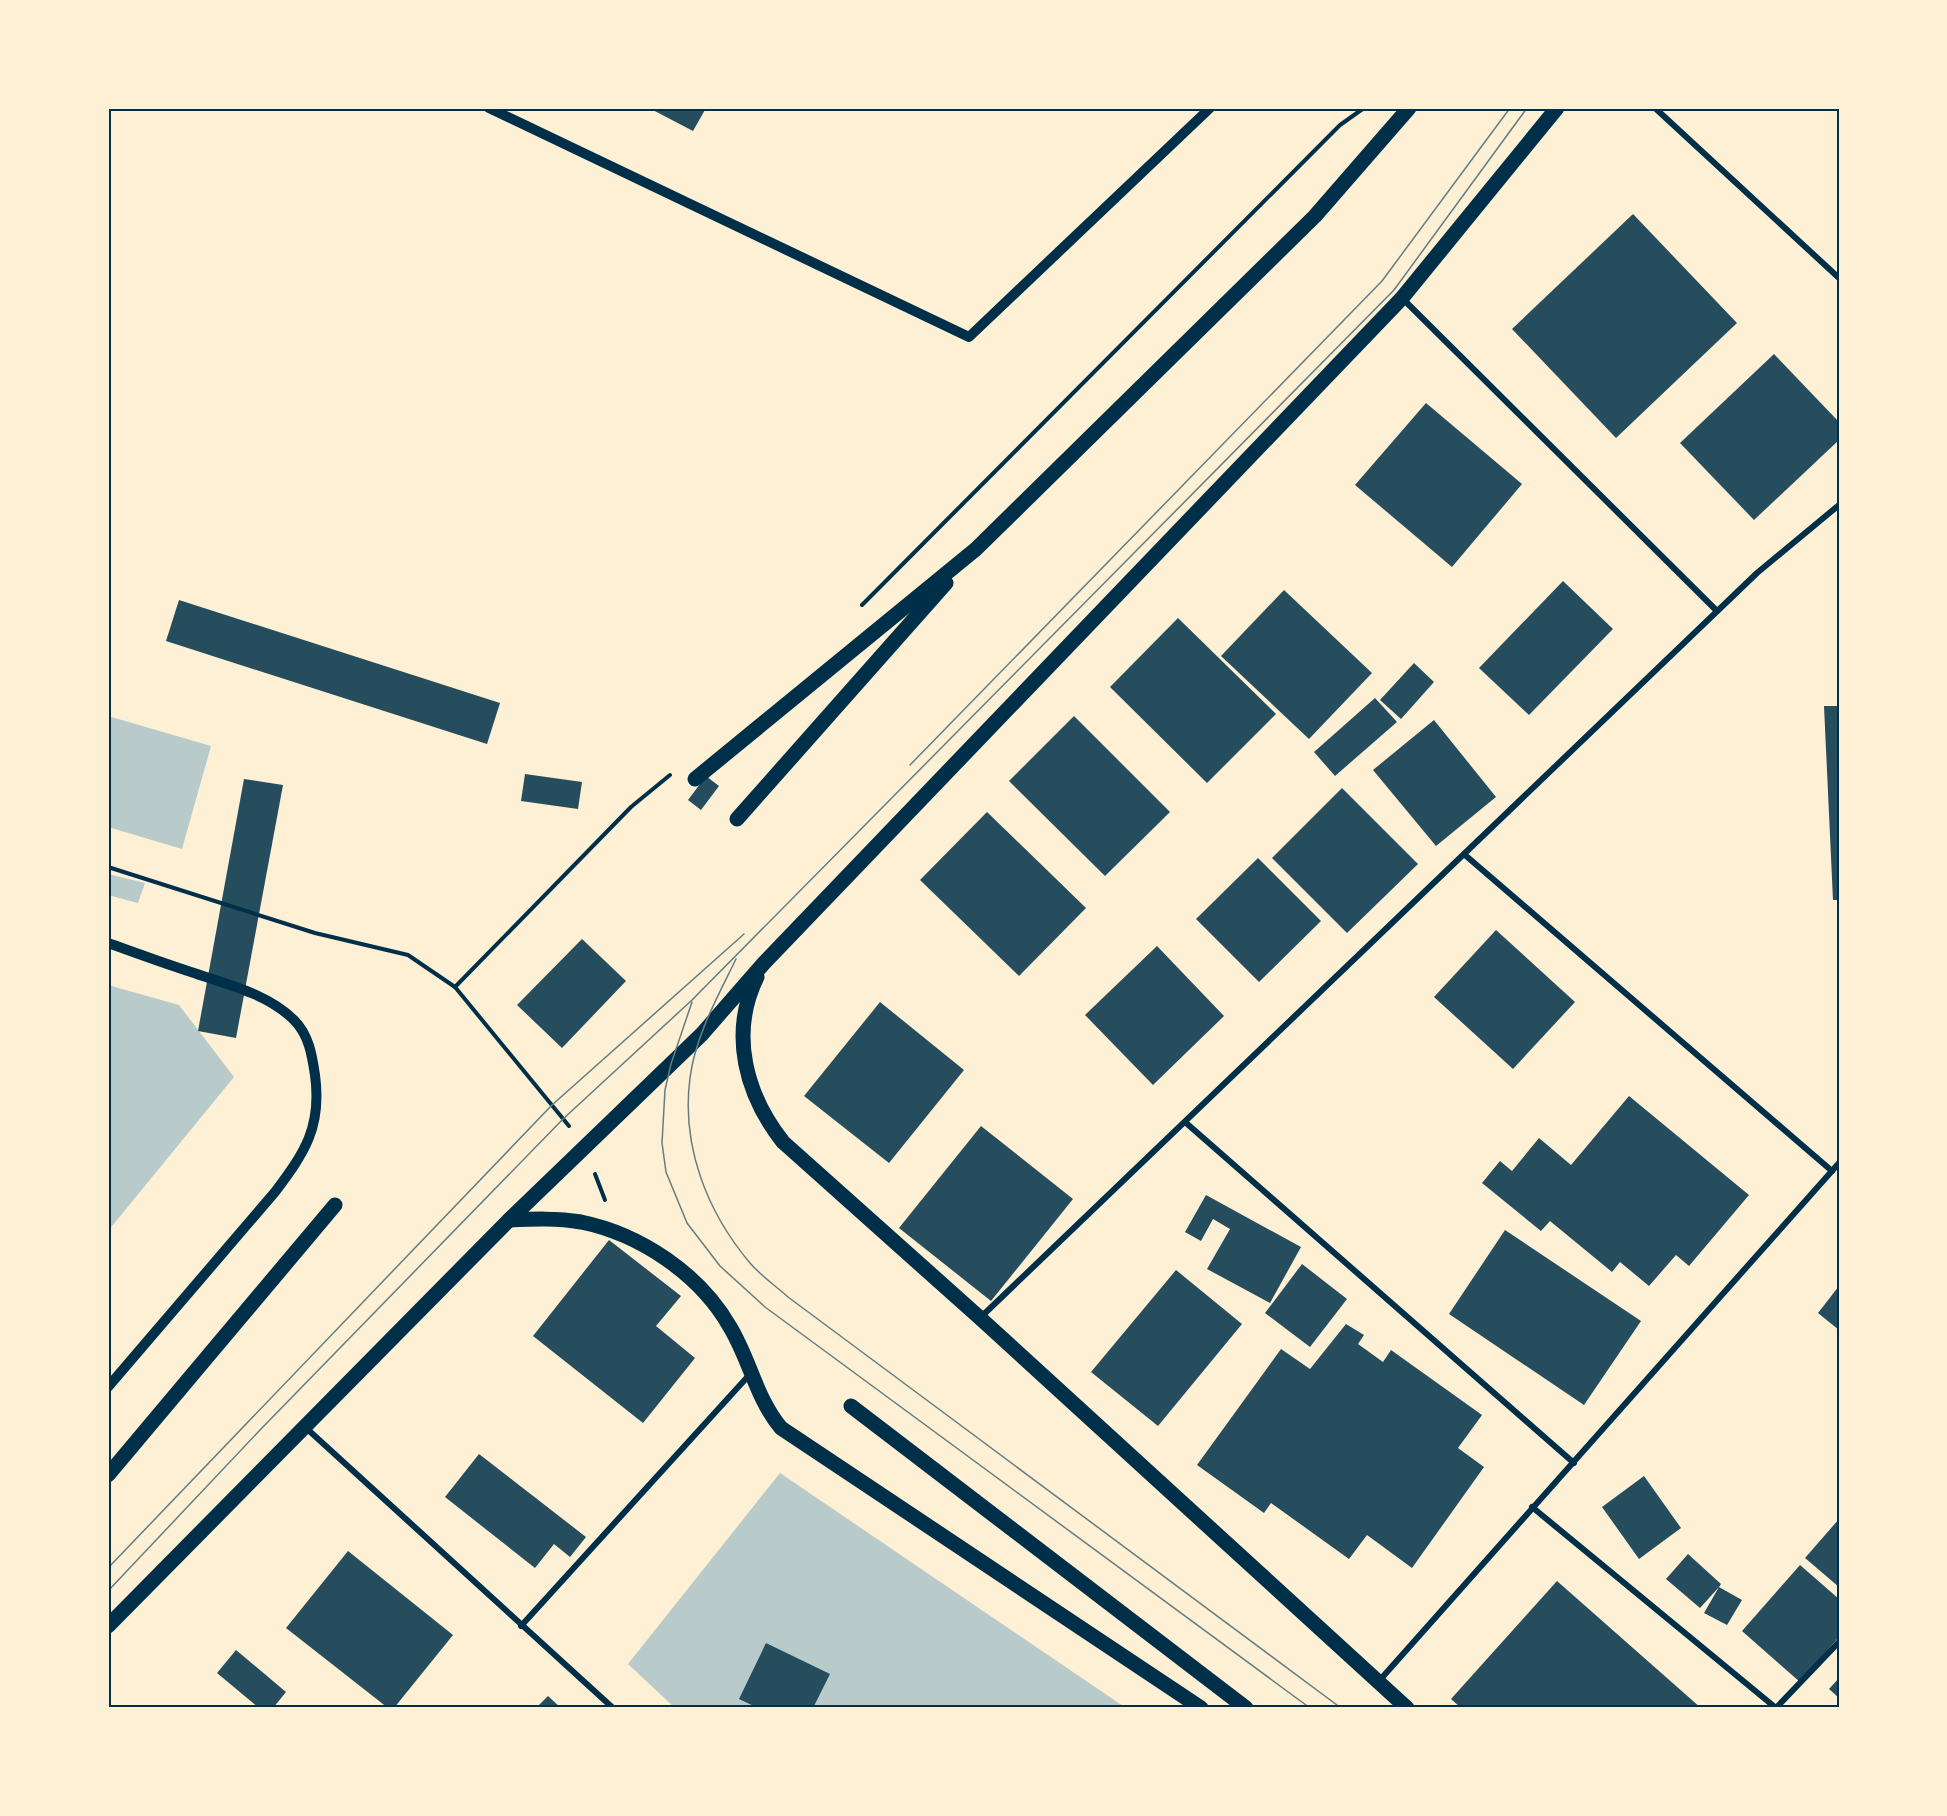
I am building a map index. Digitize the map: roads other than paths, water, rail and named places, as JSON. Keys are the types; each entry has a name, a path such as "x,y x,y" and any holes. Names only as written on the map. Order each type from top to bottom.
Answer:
{"main road":[{"path":"737,819 976,549 1315,216 1409,108"},
{"path":"108,1626 509,1220 702,1034 764,963 1402,298 1557,108"},
{"path":"695,779 976,549"},
{"path":"764,963 747,1003 743,1045 748,1077 758,1107 783,1142 980,1318 1407,1708"},
{"path":"108,1475 335,1205"},
{"path":"509,1220 545,1218 582,1222 617,1233 650,1249 680,1270 707,1295 729,1324 767,1411 781,1428 1201,1708"},
{"path":"851,1406 1246,1708"}],"street":[{"path":"489,108 969,337 1210,108"},
{"path":"1654,108 1839,278"},
{"path":"1402,298 1717,611"},
{"path":"980,1318 1757,573 1839,505"},
{"path":"1465,855 1832,1171"},
{"path":"108,943 244,990 279,1009 295,1021 311,1046 316,1085 315,1126 298,1161 275,1192 108,1387"},
{"path":"1185,1122 1574,1463"},
{"path":"1378,1682 1839,1163"},
{"path":"521,1626 752,1373"},
{"path":"304,1426 613,1708"},
{"path":"1532,1507 1776,1708 1839,1642"}],"tram line":[{"path":"910,765 1382,281 1510,108"},
{"path":"108,1591 260,1430 563,1119 692,1000 1394,290 1527,108"},
{"path":"108,1568 552,1105 744,934"},
{"path":"736,959 708,1017 697,1047 690,1078 688,1103 694,1153 700,1177 721,1222 750,1263 788,1297 1341,1708"},
{"path":"692,1002 671,1064 665,1090 662,1143 666,1172 687,1223 720,1266 765,1307 1310,1708"}]}
